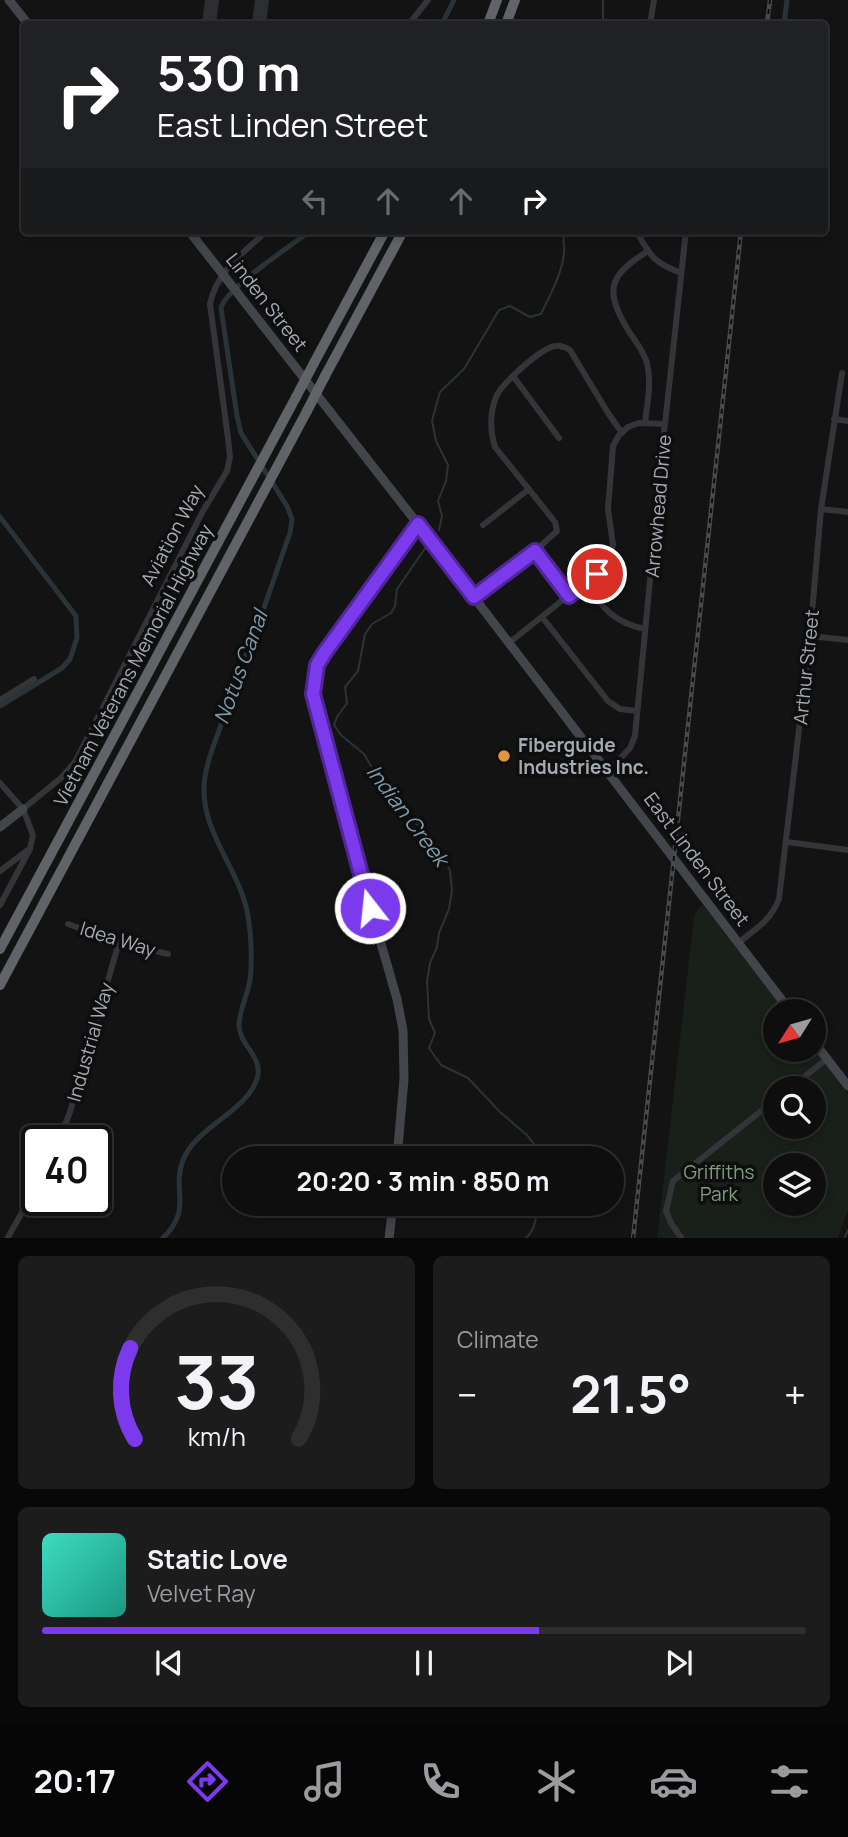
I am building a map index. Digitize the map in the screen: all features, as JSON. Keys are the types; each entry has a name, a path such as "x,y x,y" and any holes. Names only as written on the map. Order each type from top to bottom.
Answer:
{"highway":[{"path":"489,21 497,0"},
{"path":"507,21 515,0"},
{"name":"Vietnam Veterans Memorial Highway","path":"0,949 383,235"},
{"name":"Vietnam Veterans Memorial Highway","path":"0,985 401,235"}],"main road":[{"path":"9,0 26,21"},
{"name":"Linden Street","path":"192,235 318,395"},
{"name":"East Linden Street","path":"318,395 781,999"},
{"path":"398,1146 404,1079 403,1030 397,999 363,885 313,695 313,681 317,665 333,640 418,524"},
{"name":"Aviation Way","path":"0,827 23,809"},
{"path":"827,1059 848,1086"},
{"path":"389,1238 392,1216"}],"street":[{"path":"411,21 428,0"},
{"path":"650,21 654,0"},
{"name":"Aviation Way","path":"23,809 62,777 75,762 227,471 230,457 210,313 212,293 228,266 263,235"},
{"path":"638,235 660,265 681,273"},
{"name":"Arrowhead Drive","path":"608,771 630,748 635,736 656,518 656,487 666,424 686,235"},
{"path":"645,423 650,378 646,361 620,316 613,287 615,276 648,251"},
{"path":"474,597 557,531 555,522 495,447 491,435 496,398 502,385 546,349 564,346 570,350 608,414 622,432"},
{"name":"Arthur Street","path":"738,943 766,922 774,913 779,899 810,636 821,509 842,373"},
{"path":"513,376 559,438"},
{"path":"834,419 848,421"},
{"path":"509,643 605,566 613,545 608,509 613,446 628,427 645,423 666,424"},
{"path":"483,525 529,489"},
{"path":"821,509 848,512"},
{"path":"535,551 569,596"},
{"path":"585,583 615,619 628,626 645,629"},
{"path":"542,617 608,701 620,709 637,711"},
{"path":"810,636 848,640"},
{"path":"0,700 34,679"},
{"path":"0,783 23,809 33,835 30,849 0,905"},
{"path":"787,842 848,850"},
{"path":"0,871 30,849"},
{"name":"Idea Way","path":"68,924 119,942 168,954"},
{"name":"Industrial Way","path":"65,1125 119,942"},
{"path":"805,1076 827,1059"},
{"path":"682,1238 666,1211 673,1181 763,1110"},
{"path":"7,1238 21,1214"}],"green space":[{"name":"Griffiths Park","path":"703,905 776,999 763,999 763,1062 824,1062 848,1094 848,1210 838,1238 657,1238 694,917"}],"waterway":[{"name":"Notus Canal","path":"444,21 454,0"},
{"name":"Indian Creek","path":"603,0 603,21"},
{"path":"784,21 787,0"},
{"name":"Notus Canal","path":"163,1238 172,1228 180,1209 180,1171 189,1148 243,1101 251,1091 258,1071 255,1058 243,1040 239,1026 251,969 248,916 244,898 207,814 205,777 225,711 227,693 240,670 254,634 290,533 292,519 287,506 241,433 221,308 225,300 246,279 305,235"},
{"name":"Indian Creek","path":"439,530 442,516 438,501 446,481 448,465 436,441 432,421 440,392 464,369 499,310 510,306 530,317 541,314 561,269 564,235"},
{"path":"0,517 76,616 77,638 70,659 62,668 0,706"},
{"name":"Indian Creek","path":"426,547 397,589 395,606 391,613 372,624 365,634 358,671 345,687 347,703 334,725 341,735 364,754 379,780 395,791 403,809 443,853 450,871 452,890 449,909 439,933 427,981 429,1019 435,1033 429,1048 441,1065 468,1078 500,1112 527,1135 534,1146"},
{"name":"Indian Creek","path":"526,1238 536,1216"},
{"path":"844,1238 848,1230"}],"taxiway":[{"path":"209,21 212,0"},
{"path":"259,21 262,0"}],"railway":[{"path":"767,21 770,0"},
{"path":"633,1238 741,235"}],"place":[{"name":"Fiberguide Industries Inc.","path":"504,756"}],"route":[{"path":"370,908 313,694 317,665 333,640 418,524 474,597 535,551 569,596 597,574"}]}
